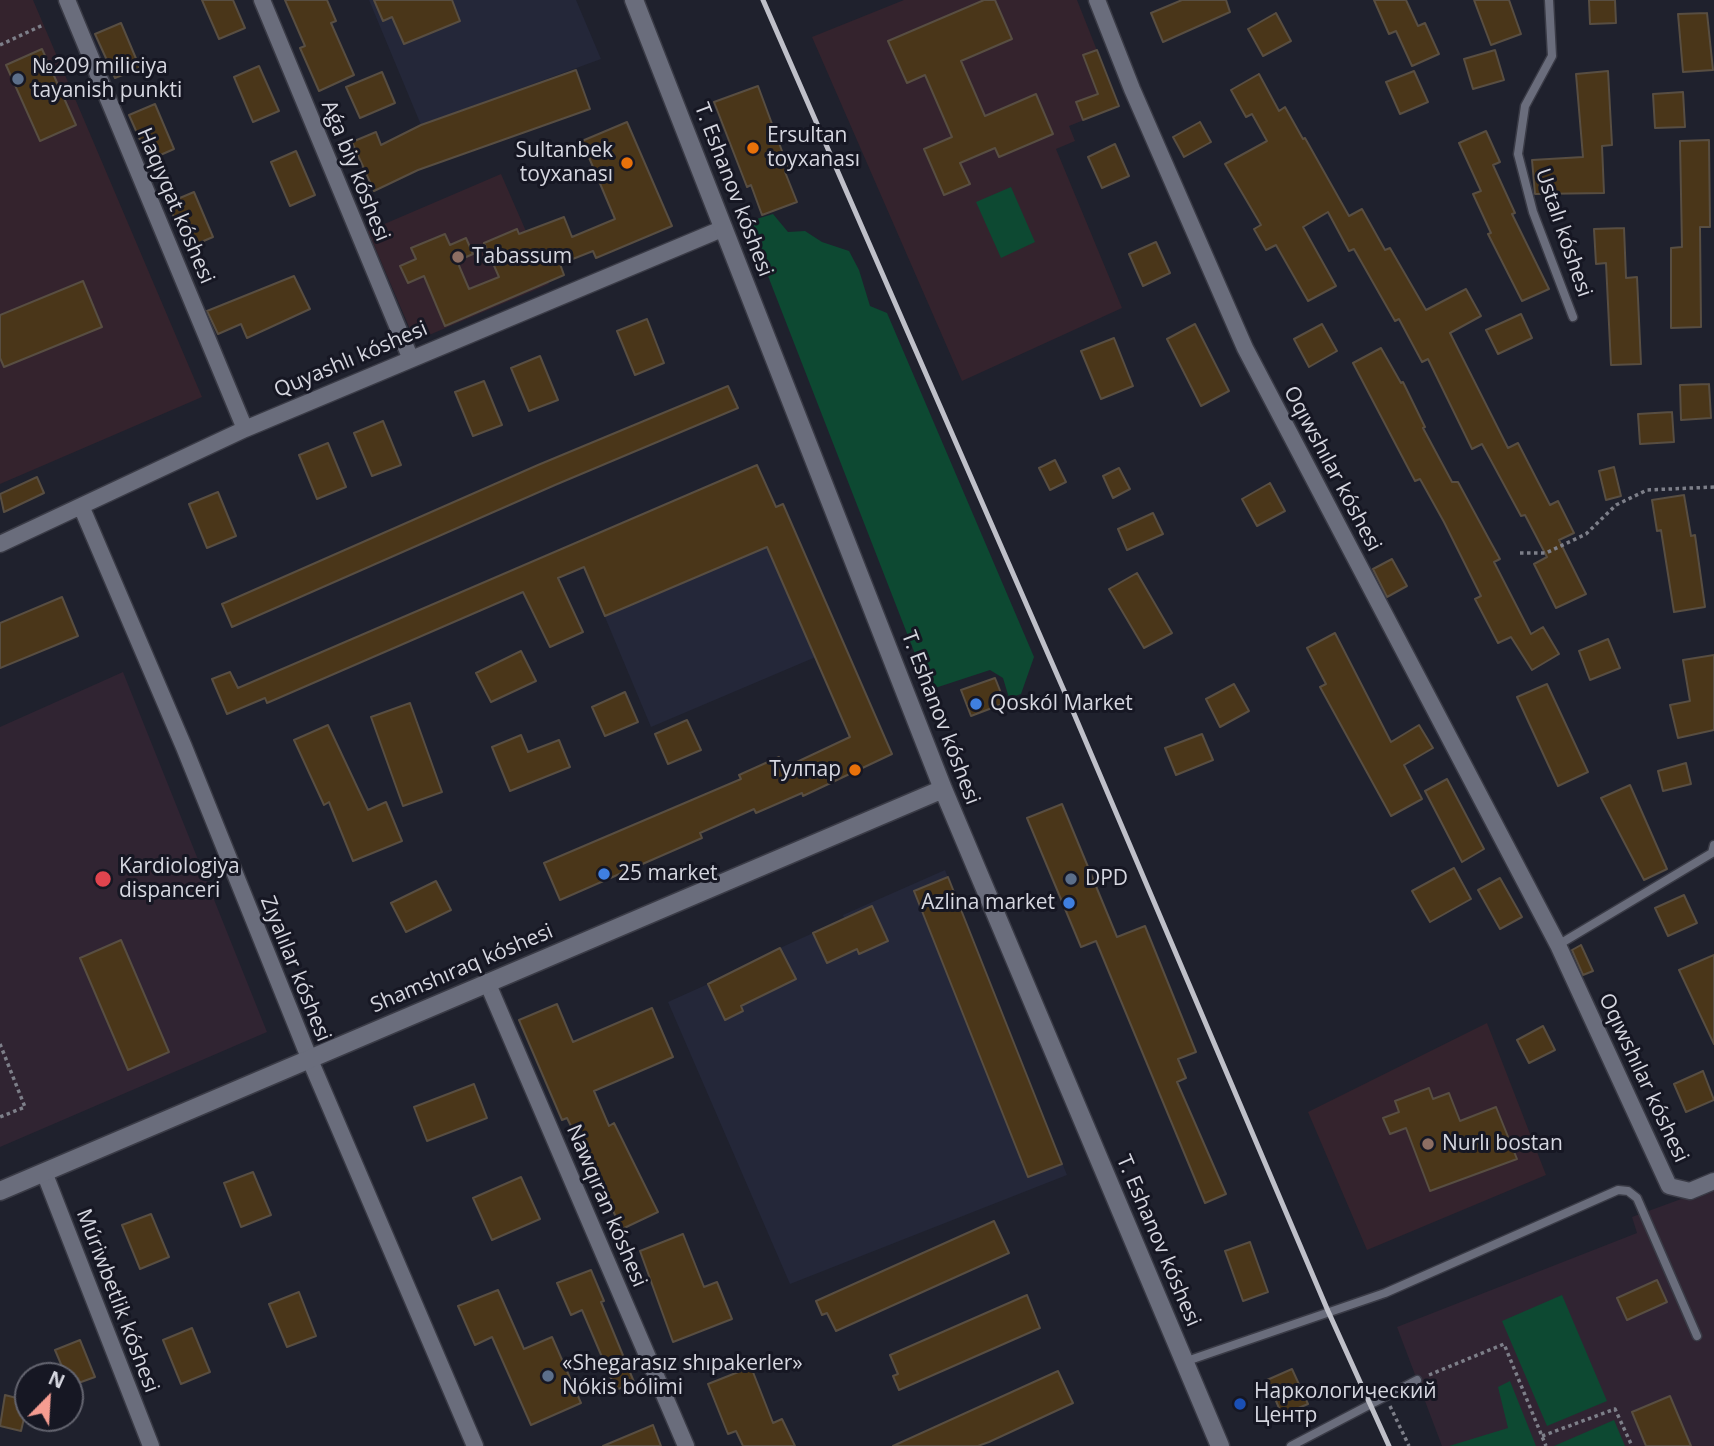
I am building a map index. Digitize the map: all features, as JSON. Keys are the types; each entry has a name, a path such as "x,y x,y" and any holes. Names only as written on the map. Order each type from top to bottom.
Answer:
{"main road":[{"name":"T. Eshanov kóshesi","path":"634,0 943,789 1220,1446"},
{"name":"Shamshıraq kóshesi","path":"0,1191 943,789"}],"street":[{"name":"Haqıyqat kóshesi","path":"67,0 245,429"},
{"name":"Aǵa biy kóshesi","path":"262,0 410,357"},
{"name":"Oqıwshılar kóshesi","path":"1097,0 1132,89 1245,348 1558,945 1670,1186 1690,1191 1714,1181"},
{"name":"Quyashlı kóshesi","path":"0,544 245,429 410,357 724,228"},
{"name":"Zıyalılar kóshesi","path":"81,506 184,747 310,1060 475,1446"},
{"name":"Nawqıran kóshesi","path":"487,982 686,1446"},
{"name":"Múriwbetlik kóshesi","path":"44,1172 151,1446"}],"lane":[{"name":"Ustalı kóshesi","path":"1549,0 1552,56 1525,106 1518,153 1533,212 1573,317"},
{"path":"1558,945 1713,849"},
{"path":"1184,1362 1385,1293 1618,1190 1628,1191 1637,1198 1697,1336"},
{"path":"1291,1446 1417,1380"}],"path":[{"path":"0,45 43,25"},
{"path":"1520,553 1546,553 1586,534 1616,505 1647,490 1714,487"},
{"path":"0,1044 24,1107 0,1118"},
{"path":"1417,1380 1504,1343 1546,1446"},
{"path":"1385,1395 1409,1446"},
{"path":"1542,1436 1615,1409 1632,1446"}],"shaded area":[{"path":"0,0 33,0 202,397 0,484"},
{"path":"369,0 576,0 601,59 421,125"},
{"path":"904,0 1077,0 1119,106 1069,126 1075,141 1056,149 1122,308 962,381 812,37"},
{"name":"Tabassum","path":"501,174 549,284 415,341 368,231"},
{"path":"783,504 844,645 651,727 592,586"},
{"name":"Kardiologiya dispanceri","path":"123,672 267,1032 0,1147 0,727"},
{"path":"945,870 1067,1175 790,1284 668,1002 708,984 726,1020 743,1011 741,1006 795,979 780,948 844,919 843,915"},
{"name":"Nurlı bostan","path":"1487,1023 1546,1175 1367,1250 1308,1112"},
{"path":"1714,1187 1714,1446 1442,1446 1397,1327 1637,1233 1632,1217"}],"green space":[{"path":"1011,187 1035,242 1001,258 976,202"},
{"path":"773,214 788,232 805,231 822,242 849,251 859,270 870,306 887,313 1034,657 1021,694 1009,698 1003,678 990,670 929,690 747,222"},
{"path":"1562,1295 1607,1401 1547,1426 1502,1321"},
{"path":"1510,1381 1536,1446 1449,1446 1508,1428 1498,1387"},
{"path":"1614,1420 1625,1446 1554,1446"}],"building":[{"path":"202,0 233,0 245,28 219,39"},
{"path":"285,0 327,0 336,21 331,23 354,75 319,91 300,48 305,46"},
{"path":"374,0 452,0 460,21 404,44 392,17 383,21"},
{"path":"984,0 995,0 1012,39 961,61 985,116 1036,94 1053,134 999,157 995,148 960,163 970,184 944,195 924,149 952,137 925,75 907,83 888,41"},
{"path":"1182,0 1226,0 1230,12 1163,42 1151,13"},
{"path":"1374,0 1406,0 1418,26 1425,23 1439,54 1412,66 1396,31 1389,34"},
{"path":"1474,0 1509,0 1521,34 1491,45"},
{"path":"1589,0 1615,0 1616,23 1590,24"},
{"path":"1276,13 1291,41 1263,56 1248,29"},
{"path":"1707,13 1713,70 1683,72 1678,14"},
{"path":"121,23 140,68 115,78 95,34"},
{"path":"42,49 76,125 40,141 6,65"},
{"path":"1097,50 1119,106 1083,120 1076,102 1098,94 1083,55"},
{"path":"1495,50 1504,80 1473,89 1464,59"},
{"path":"259,66 279,111 253,122 234,77"},
{"path":"576,70 590,109 418,170 374,191 352,142 376,132 381,145 421,125"},
{"path":"1414,71 1428,102 1400,114 1386,82"},
{"path":"1608,71 1612,145 1602,146 1604,193 1535,194 1532,160 1583,157 1576,74"},
{"path":"382,72 395,103 360,118 346,87"},
{"path":"1259,74 1279,111 1285,107 1303,139 1305,138 1349,216 1362,209 1385,250 1390,248 1426,310 1466,289 1481,316 1450,333 1508,448 1518,443 1550,505 1558,501 1574,533 1559,540 1586,594 1556,608 1534,564 1547,557 1525,515 1521,516 1482,444 1472,449 1428,359 1422,362 1399,319 1395,321 1354,249 1349,251 1328,212 1303,227 1336,286 1308,301 1276,245 1266,250 1254,229 1261,225 1225,164 1267,141 1252,114 1246,117 1231,90"},
{"path":"758,86 789,170 785,172 797,202 762,215 751,185 747,187 714,102"},
{"path":"1683,92 1685,127 1655,128 1653,94"},
{"path":"155,104 174,149 149,160 129,115"},
{"path":"627,122 672,226 596,258 593,251 560,264 564,275 445,326 424,276 408,283 400,266 416,259 411,248 445,234 450,245 466,238 473,254 457,261 469,289 499,277 484,243 517,229 519,234 564,217 572,237 615,219 582,141"},
{"path":"1200,122 1211,142 1184,157 1173,137"},
{"path":"1486,131 1500,162 1493,165 1515,213 1512,214 1549,289 1522,301 1488,234 1491,233 1473,194 1481,191 1459,143"},
{"path":"1709,140 1710,227 1700,227 1701,327 1671,328 1671,248 1682,247 1680,141"},
{"path":"1115,144 1129,176 1102,188 1088,157"},
{"path":"296,151 315,195 290,206 271,162"},
{"path":"194,192 213,237 187,248 168,203"},
{"path":"1624,228 1626,278 1637,277 1641,364 1611,365 1606,263 1596,264 1594,229"},
{"path":"1156,242 1170,273 1143,286 1129,254"},
{"path":"294,276 310,309 247,338 241,324 218,334 207,311"},
{"path":"83,281 102,327 4,367 0,358 0,315"},
{"path":"1521,314 1532,338 1498,354 1486,330"},
{"path":"647,319 664,363 635,375 617,331"},
{"path":"1195,324 1229,391 1201,406 1167,339"},
{"path":"1322,324 1337,351 1309,367 1294,339"},
{"path":"1114,338 1133,386 1101,399 1081,351"},
{"path":"1381,348 1401,383 1403,382 1425,427 1423,428 1452,482 1458,482 1500,559 1494,562 1531,634 1543,627 1559,654 1532,670 1511,637 1498,643 1475,599 1481,596 1444,522 1420,479 1415,481 1353,363"},
{"path":"540,356 558,400 529,411 511,368"},
{"path":"484,381 502,425 473,436 455,392"},
{"path":"1709,384 1711,418 1681,420 1680,385"},
{"path":"728,386 738,408 232,627 222,604 538,465"},
{"path":"1672,412 1674,442 1640,444 1638,414"},
{"path":"383,421 401,465 372,476 354,433"},
{"path":"328,443 346,487 317,499 299,455"},
{"path":"1055,460 1066,482 1050,490 1039,468"},
{"path":"757,465 776,507 783,504 892,754 803,796 802,793 756,813 754,809 700,833 702,838 560,900 544,863 741,779 739,775 779,757 784,768 850,737 767,547 605,616 584,567 558,578 583,632 550,647 523,592 267,703 265,698 227,714 212,679 230,672 238,688"},
{"path":"1614,467 1621,496 1606,500 1599,471"},
{"path":"1119,468 1130,489 1113,498 1103,476"},
{"path":"37,477 44,493 4,512 0,494"},
{"path":"1270,483 1285,511 1257,526 1242,499"},
{"path":"218,492 236,536 207,548 189,504"},
{"path":"1684,495 1691,536 1695,535 1705,607 1674,612 1661,530 1657,531 1652,500"},
{"path":"1153,513 1163,534 1127,550 1118,529"},
{"path":"1392,559 1407,586 1387,597 1373,569"},
{"path":"1137,573 1172,633 1144,648 1109,589"},
{"path":"62,597 78,636 0,668 0,623"},
{"path":"1335,633 1391,742 1419,725 1433,748 1404,765 1422,799 1391,816 1320,687 1326,684 1307,648"},
{"path":"1608,639 1620,668 1590,680 1579,651"},
{"path":"521,651 536,681 491,702 476,673"},
{"path":"1714,655 1714,730 1678,738 1670,705 1690,701 1683,660"},
{"path":"995,678 1005,703 971,716 961,690"},
{"path":"1234,684 1249,711 1220,727 1206,699"},
{"path":"1547,684 1588,772 1558,786 1517,697"},
{"path":"625,692 638,722 605,736 592,707"},
{"path":"410,703 442,792 403,806 371,717"},
{"path":"687,720 701,750 668,764 655,734"},
{"path":"328,725 368,810 386,802 402,841 353,861 329,802 324,805 294,740"},
{"path":"1202,734 1213,760 1176,775 1165,748"},
{"path":"521,735 528,752 559,740 570,767 510,791 492,747"},
{"path":"1686,763 1691,784 1663,791 1658,771"},
{"path":"1447,779 1484,849 1462,862 1425,791"},
{"path":"1630,785 1667,869 1644,880 1601,798"},
{"path":"1062,804 1117,937 1145,926 1196,1052 1178,1059 1186,1078 1177,1082 1226,1194 1205,1203 1096,941 1081,947 1027,818"},
{"path":"1454,868 1471,899 1430,922 1412,891"},
{"path":"948,877 1062,1164 1028,1177 914,891"},
{"path":"1500,878 1522,917 1500,929 1478,890"},
{"path":"436,881 451,910 406,932 391,903"},
{"path":"1684,895 1697,923 1668,936 1655,908"},
{"path":"872,906 888,941 859,954 857,949 827,963 813,933"},
{"path":"121,940 169,1052 128,1070 80,958"},
{"path":"1581,945 1593,971 1583,975 1572,950"},
{"path":"780,948 796,979 741,1006 743,1011 725,1020 708,984"},
{"path":"1714,955 1714,1044 1679,970"},
{"path":"557,1004 573,1042 652,1008 673,1057 594,1091 609,1126 614,1123 658,1212 622,1229 567,1118 562,1120 519,1020"},
{"path":"1543,1026 1555,1050 1529,1063 1517,1040"},
{"path":"1703,1071 1714,1100 1686,1112 1674,1084"},
{"path":"474,1084 487,1118 427,1141 414,1107"},
{"path":"1429,1088 1433,1099 1449,1093 1460,1121 1496,1107 1517,1159 1430,1191 1406,1128 1390,1134 1383,1118 1399,1112 1395,1101"},
{"path":"253,1172 271,1215 241,1227 224,1183"},
{"path":"521,1177 540,1219 492,1240 473,1198"},
{"path":"151,1214 169,1257 140,1269 122,1225"},
{"path":"994,1221 1009,1253 836,1331 827,1313 822,1315 816,1301"},
{"path":"683,1234 704,1287 717,1282 732,1319 673,1342 640,1251"},
{"path":"1250,1242 1268,1292 1243,1301 1225,1251"},
{"path":"591,1270 604,1301 601,1302 634,1382 616,1390 582,1310 571,1315 557,1283"},
{"path":"1657,1280 1667,1302 1627,1320 1617,1298"},
{"path":"498,1290 524,1349 552,1337 581,1403 531,1425 492,1337 475,1345 458,1306"},
{"path":"299,1292 316,1336 287,1347 269,1304"},
{"path":"1027,1295 1040,1328 899,1390 893,1376 898,1374 890,1355"},
{"path":"192,1328 210,1372 181,1384 163,1340"},
{"path":"80,1340 95,1377 84,1381 84,1362 60,1362 55,1350"},
{"path":"751,1367 773,1423 782,1419 795,1446 743,1446 736,1431 728,1434 708,1384"},
{"path":"1292,1369 1308,1404 1282,1415 1267,1380"},
{"path":"1058,1371 1073,1403 989,1442 978,1446 893,1446"},
{"path":"5,1395 14,1397 14,1429 0,1426"},
{"path":"1670,1396 1691,1446 1646,1446 1632,1412"},
{"path":"653,1425 661,1446 603,1446"}],"railway":[{"path":"763,0 1069,702 1328,1311 1389,1446"}],"place":[{"name":"№209 miliciya tayanish punkti","path":"18,79"},
{"name":"Ersultan toyxanası","path":"753,148"},
{"name":"Sultanbek toyxanası","path":"627,163"},
{"name":"Tabassum","path":"458,257"},
{"name":"Qoskól Market","path":"976,704"},
{"name":"Тулпар","path":"855,770"},
{"name":"25 market","path":"604,874"},
{"name":"Kardiologiya dispanceri","path":"103,879"},
{"name":"DPD","path":"1071,879"},
{"name":"Azlina market","path":"1069,903"},
{"name":"Nurlı bostan","path":"1428,1144"},
{"name":"«Shegarasız shıpakerler» Nókis bólimi","path":"548,1376"},
{"name":"Наркологический Центр","path":"1240,1404"}]}
